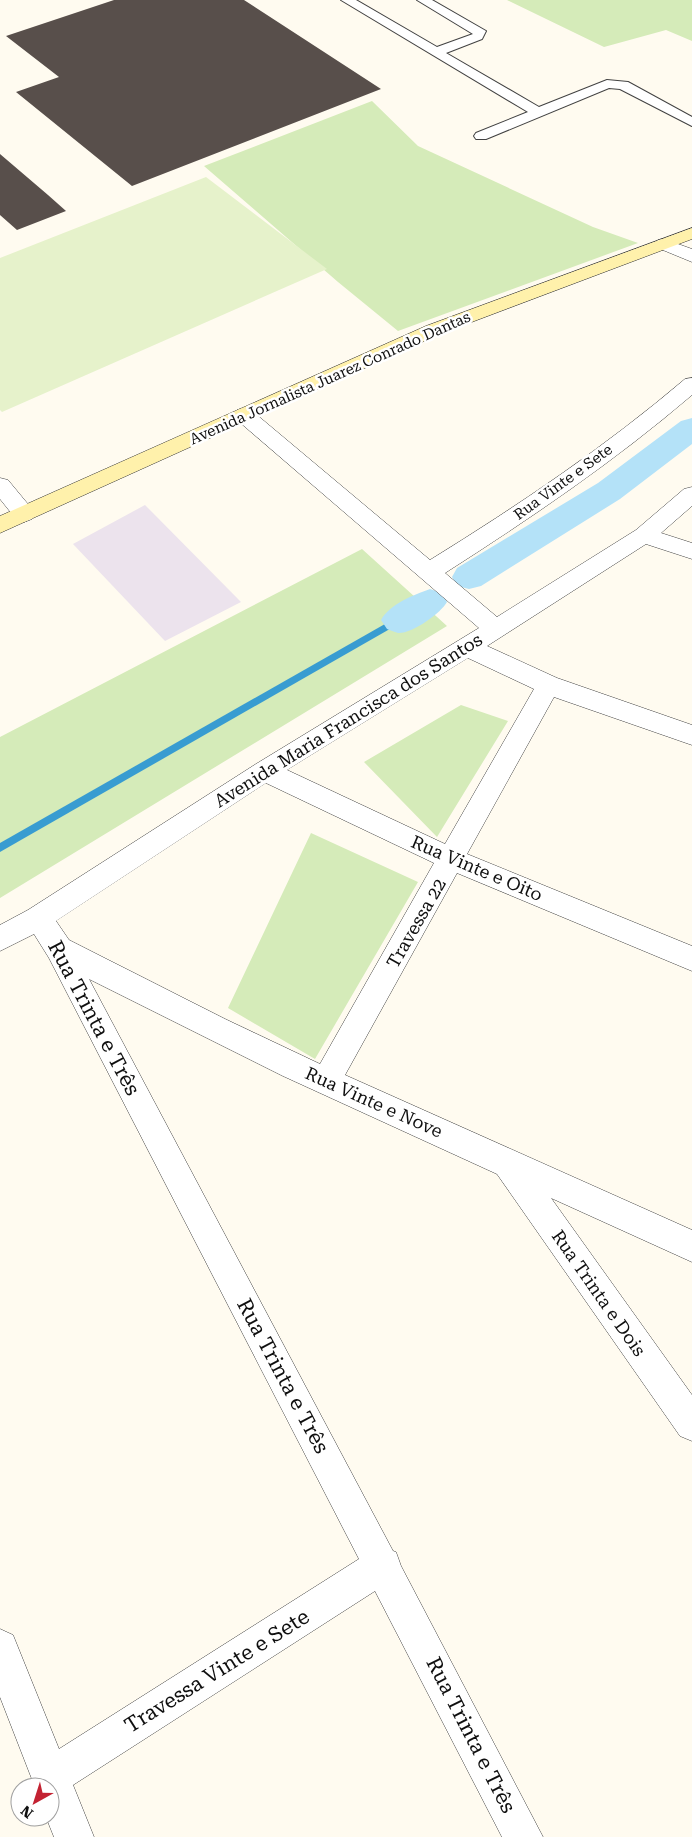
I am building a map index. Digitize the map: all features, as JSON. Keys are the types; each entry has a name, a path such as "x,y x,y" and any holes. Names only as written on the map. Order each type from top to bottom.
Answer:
{"main road":[{"name":"Avenida Jornalista Juarez Conrado Dantas","path":"0,525 433,330 692,233"}],"street":[{"path":"664,244 692,256"},
{"name":"Rua Vinte e Sete","path":"429,572 527,511 664,409 692,384"},
{"path":"244,415 495,628"},
{"path":"0,485 24,514"},
{"name":"Avenida Maria Francisca dos Santos","path":"0,939 38,918 265,771 467,647 644,535 692,494"},
{"path":"644,535 692,551"},
{"path":"467,647 548,685 692,735"},
{"name":"Travessa 22","path":"326,1081 548,685"},
{"name":"Rua Vinte e Oito","path":"265,771 452,859 692,959"},
{"name":"Rua Trinta e Três","path":"38,918 60,949 524,1837"},
{"name":"Rua Vinte e Nove","path":"60,949 181,1012 326,1081 692,1246"},
{"name":"Rua Trinta e Dois","path":"507,1161 692,1424"},
{"name":"Travessa Vinte e Sete","path":"51,1776 383,1565"},
{"path":"0,1648 74,1837"}],"lane":[{"path":"348,0 538,112"},
{"path":"424,0 480,32 478,36 437,52"},
{"path":"481,136 607,84 623,85 692,122"}],"shaded area":[{"path":"145,505 241,602 165,641 73,544"}],"green space":[{"path":"507,0 692,0 692,41 666,30 604,47"},
{"path":"372,101 418,146 593,227 638,243 398,331 338,282 204,166"},
{"path":"206,177 327,269 2,412 0,410 0,258"},
{"path":"362,549 447,626 0,898 0,737"},
{"path":"461,705 508,721 437,837 364,762"},
{"path":"311,833 418,882 315,1059 228,1008"}],"building":[{"path":"114,0 244,0 381,89 132,186 16,92 59,77 6,36"},
{"path":"0,154 66,211 17,230 0,215"}],"waterway":[{"path":"469,577 609,491 692,428"},
{"path":"399,620 430,602"},
{"path":"0,848 399,620"}]}
